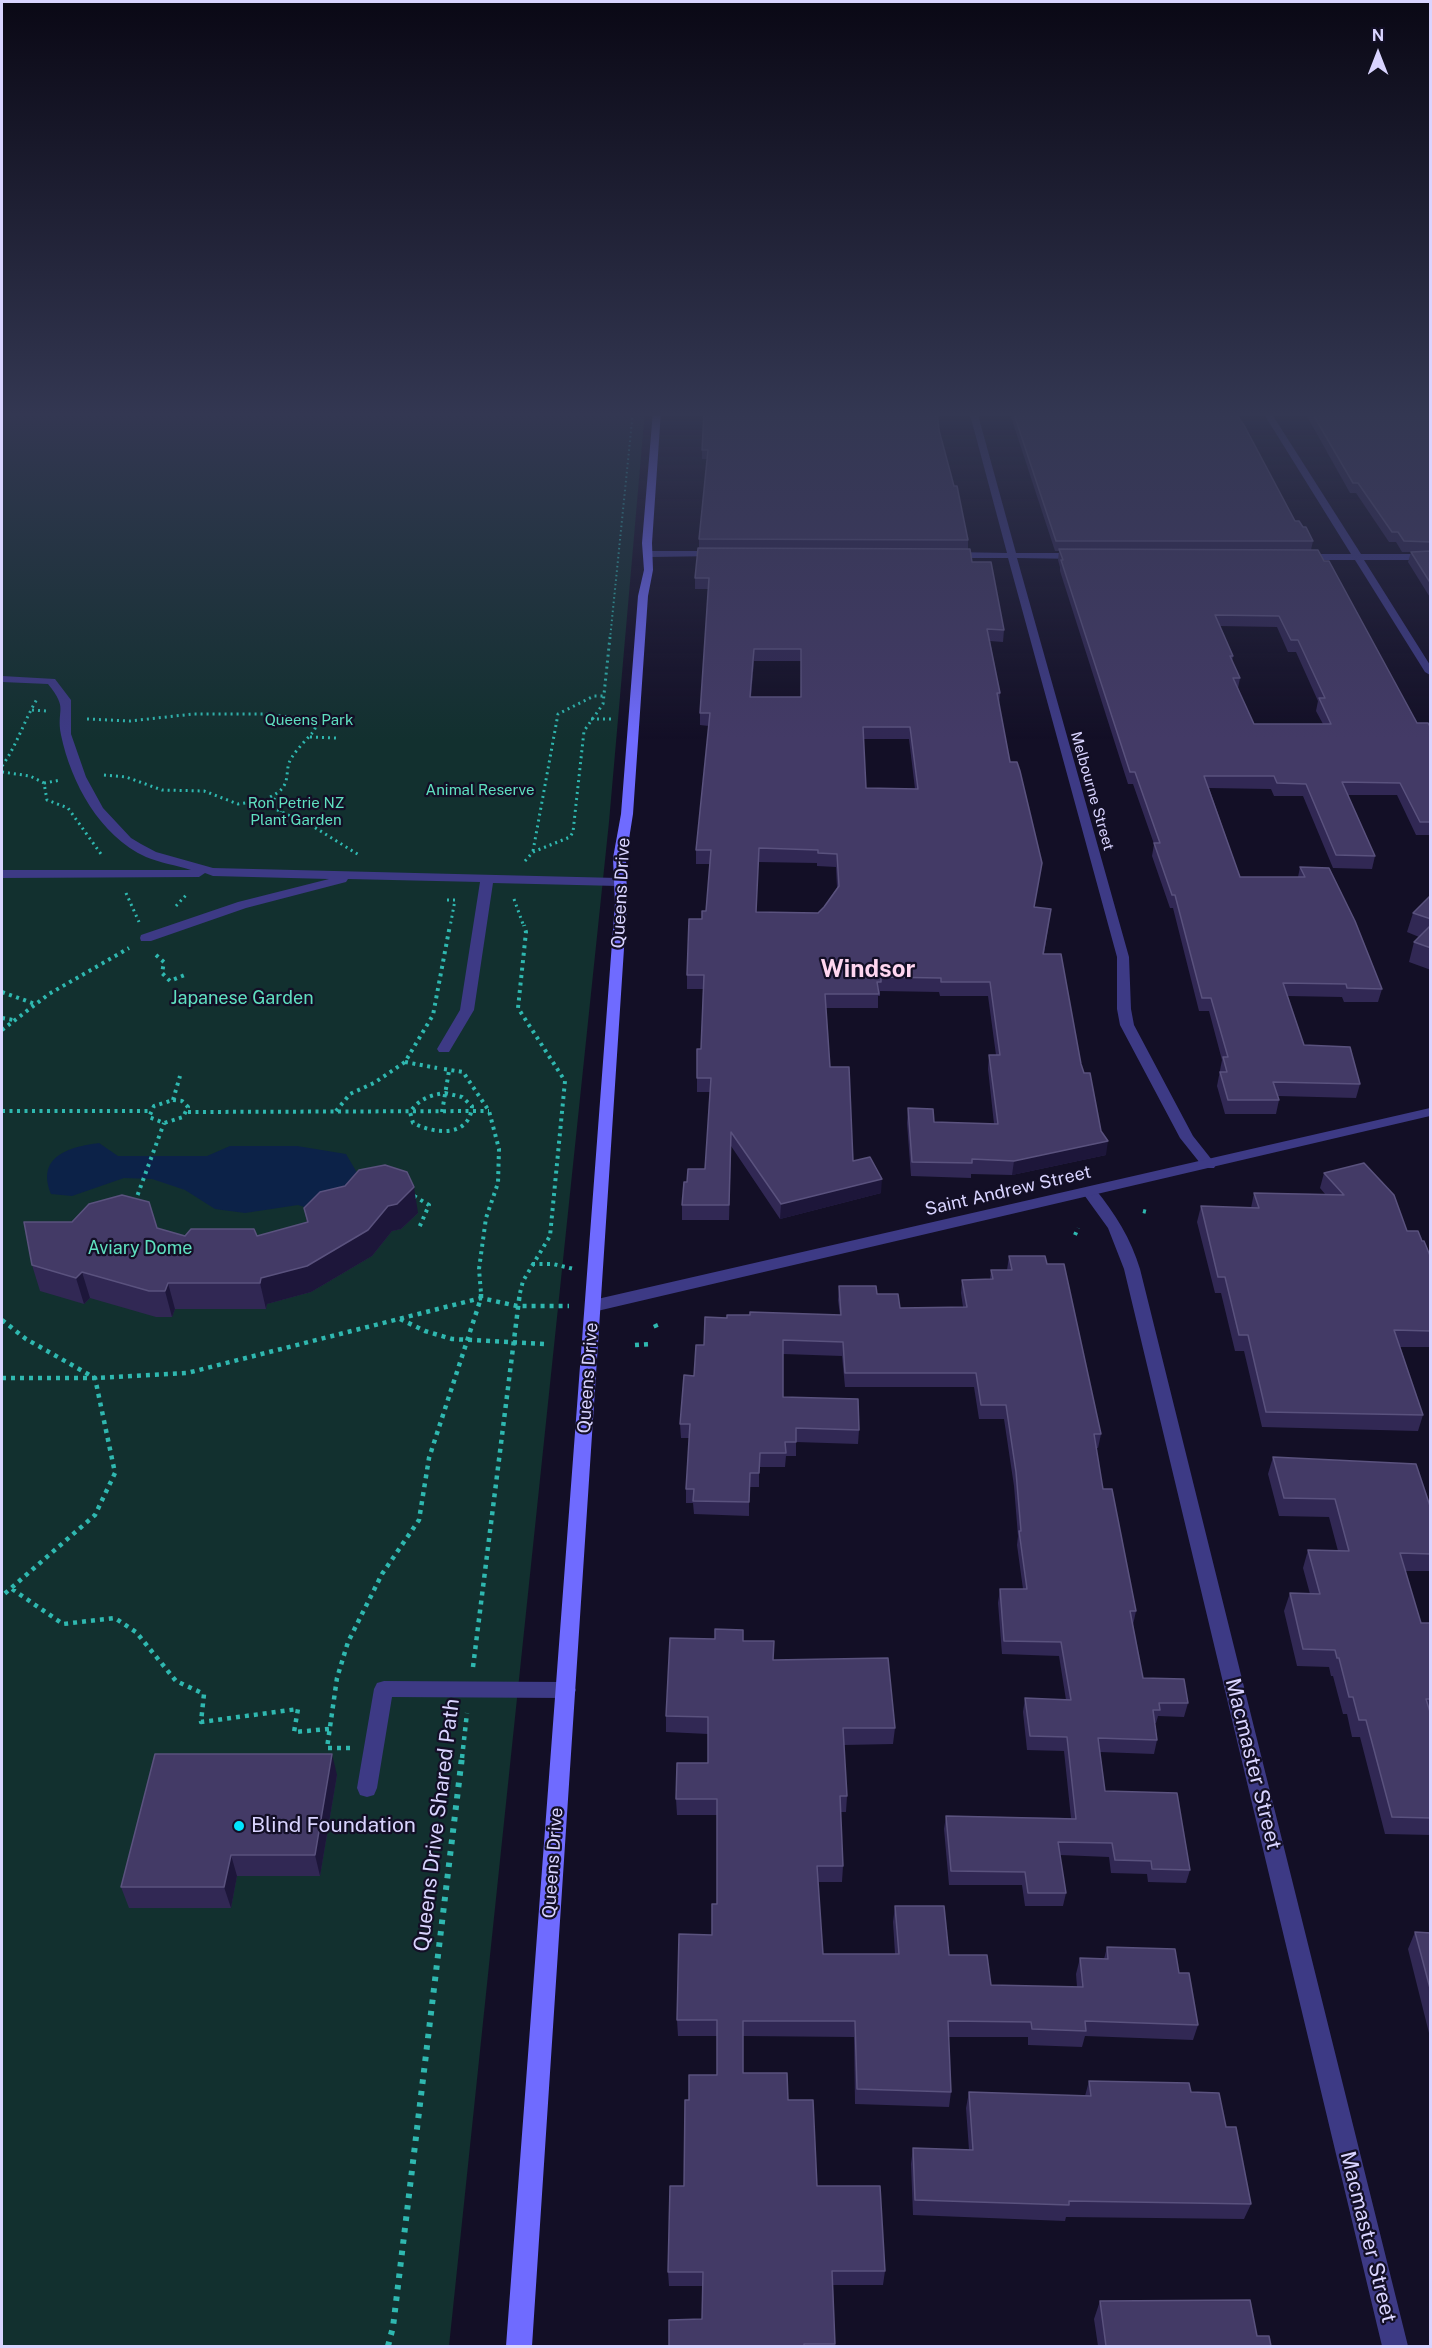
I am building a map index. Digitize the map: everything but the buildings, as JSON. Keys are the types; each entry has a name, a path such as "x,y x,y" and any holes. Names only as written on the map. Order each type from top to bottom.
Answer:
{"main road":[{"name":"Queens Drive","path":"519,2346 621,903 618,882 621,841 627,814 643,596 648,579 649,521"}],"street":[{"name":"Melbourne Street","path":"1002,521 1123,957 1124,1009 1127,1025 1187,1138 1209,1165"},
{"path":"1335,521 1431,672"},
{"path":"650,554 728,554"},
{"path":"944,555 1091,556"},
{"path":"1289,557 1431,557"},
{"path":"2,678 51,681 66,700 66,734 80,777 98,810 127,841 152,855 213,872"},
{"path":"2,874 117,875 213,872 618,882"},
{"path":"146,939 242,905 359,874"},
{"path":"444,1049 467,1010 487,879"},
{"name":"Saint Andrew Street","path":"593,1306 1431,1112"},
{"name":"Macmaster Street","path":"1090,1192 1112,1219 1130,1260 1395,2346"},
{"path":"367,1788 384,1689 566,1690"}],"path":[{"path":"519,868 533,852 570,837 573,832 584,730 601,707 604,696 622,521"},
{"path":"2,766 16,747 23,723 38,698 37,693"},
{"path":"533,852 558,714 594,696 604,696"},
{"path":"32,710 46,711 48,721 130,721 193,714 266,714 310,720 316,726 290,759 289,774 280,792 270,797 282,803 281,812"},
{"path":"591,719 606,719"},
{"path":"309,737 336,738"},
{"path":"2,772 30,776 44,783 80,777 126,777 162,790 204,791 238,804 258,801 314,827 363,857"},
{"path":"44,783 47,800 68,808 117,875 151,950 164,962 162,973 170,981 187,974"},
{"name":"Queens Drive Shared Path","path":"388,2346 393,2327 517,1306 523,1281 550,1236 565,1080 518,1008 526,932 515,906 516,889"},
{"path":"336,1112 350,1094 374,1083 405,1062 433,1015 455,900 444,899"},
{"path":"2,1030 36,1004 146,939"},
{"path":"2,992 36,1004"},
{"path":"2,1018 13,1020"},
{"path":"442,1112 449,1070 444,1049"},
{"path":"373,1748 327,1748 337,1678 348,1642 382,1574 419,1520 429,1458 481,1298 479,1269 486,1218 498,1183 499,1149 489,1112 463,1072 405,1062"},
{"path":"173,1100 180,1076"},
{"path":"410,1112 426,1096 445,1093 454,1094 468,1101 472,1112"},
{"path":"2,1111 149,1112 162,1101 173,1100 182,1101 188,1107 188,1112 183,1118 164,1124 149,1117 149,1112"},
{"path":"188,1112 489,1112"},
{"path":"410,1112 413,1124 428,1131 438,1132 448,1131 465,1124 472,1112"},
{"path":"132,1210 164,1124"},
{"path":"412,1195 429,1205 419,1228"},
{"path":"1075,1235 1078,1228"},
{"path":"532,1264 553,1264"},
{"path":"2,1378 95,1378 187,1373 481,1298 517,1306 593,1306"},
{"path":"399,1319 425,1331 467,1341 545,1344"},
{"path":"2,1320 26,1339 95,1378 115,1473 95,1515 2,1596"},
{"path":"655,1324 658,1331"},
{"path":"635,1344 650,1344"},
{"path":"12,1589 63,1624 115,1618 136,1632 176,1681 204,1694 201,1722 298,1708 294,1732 330,1729"}],"green space":[{"name":"Queens Park","path":"2,521 635,521 609,822 449,2346 2,2346"}],"water":[{"path":"99,1143 118,1156 207,1156 230,1146 297,1146 346,1154 366,1188 320,1212 298,1205 245,1213 215,1209 185,1190 152,1179 124,1178 72,1196 51,1194 48,1171 52,1162 67,1151"}],"place":[{"name":"Blind Foundation","path":"239,1826"}],"district":[{"name":"Windsor","path":"868,970"}],"park label":[{"name":"Animal Reserve","path":"480,790"},
{"name":"Ron Petrie NZ Plant Garden","path":"296,812"},
{"name":"Japanese Garden","path":"242,998"},
{"name":"Aviary Dome","path":"140,1248"}]}
